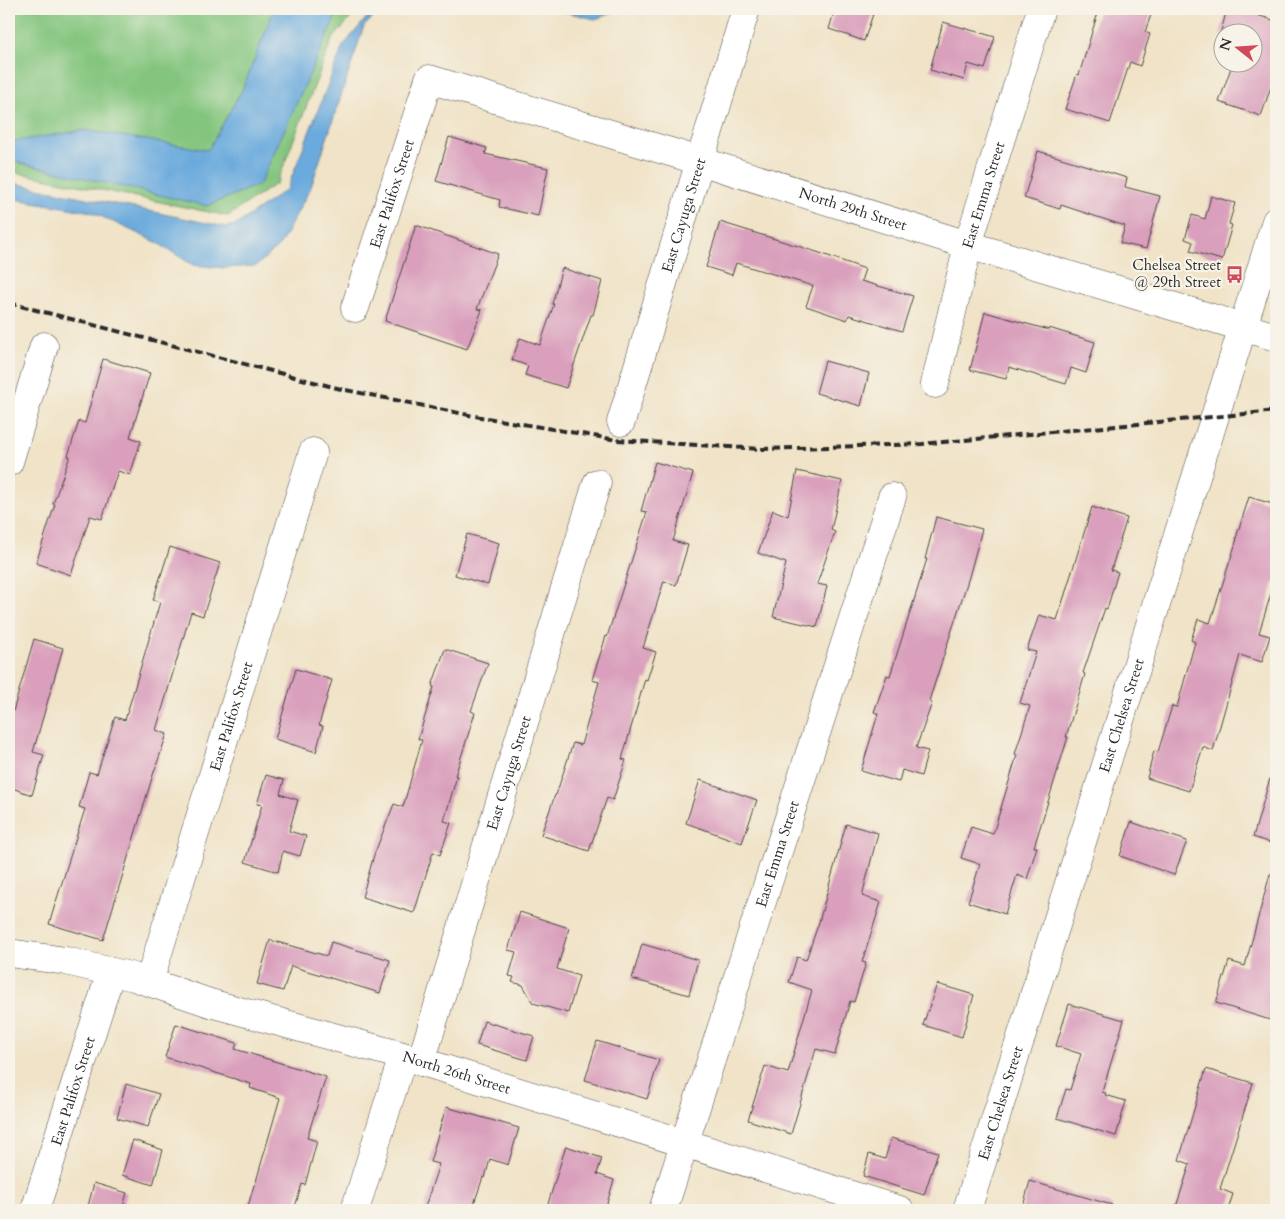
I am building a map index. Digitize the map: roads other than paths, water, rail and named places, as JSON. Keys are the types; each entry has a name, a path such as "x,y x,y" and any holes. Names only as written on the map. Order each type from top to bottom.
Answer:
{"street":[{"name":"East Cayuga Street","path":"621,422 746,9"},
{"name":"East Emma Street","path":"935,384 968,245 1042,9"},
{"name":"North 29th Street","path":"429,79 968,245 1276,337"},
{"name":"East Palifox Street","path":"355,308 429,79"},
{"name":"East Chelsea Street","path":"967,1210 1276,221"},
{"path":"9,462 44,346"},
{"name":"East Palifox Street","path":"149,982 313,452"},
{"name":"East Cayuga Street","path":"355,1210 412,1059 597,483"},
{"name":"East Emma Street","path":"663,1210 892,497"},
{"name":"North 26th Street","path":"9,953 66,961 134,977 210,1003 412,1059 900,1210"},
{"name":"East Palifox Street","path":"35,1210 111,972"}],"water":[{"path":"274,9 339,9 260,184 207,206 19,163 9,154 9,142 85,130 208,150 243,88"},
{"path":"374,9 382,9 364,26 311,187 280,245 256,266 223,268 193,265 156,242 92,212 9,198 9,182 226,227 236,225 287,189 343,46"},
{"path":"552,9 625,9 595,19"}],"railway":[{"path":"9,303 341,389 469,415 617,440 763,449 922,444 1276,411"}],"place":[{"name":"Chelsea Street @ 29th Street","path":"1235,274"}]}
